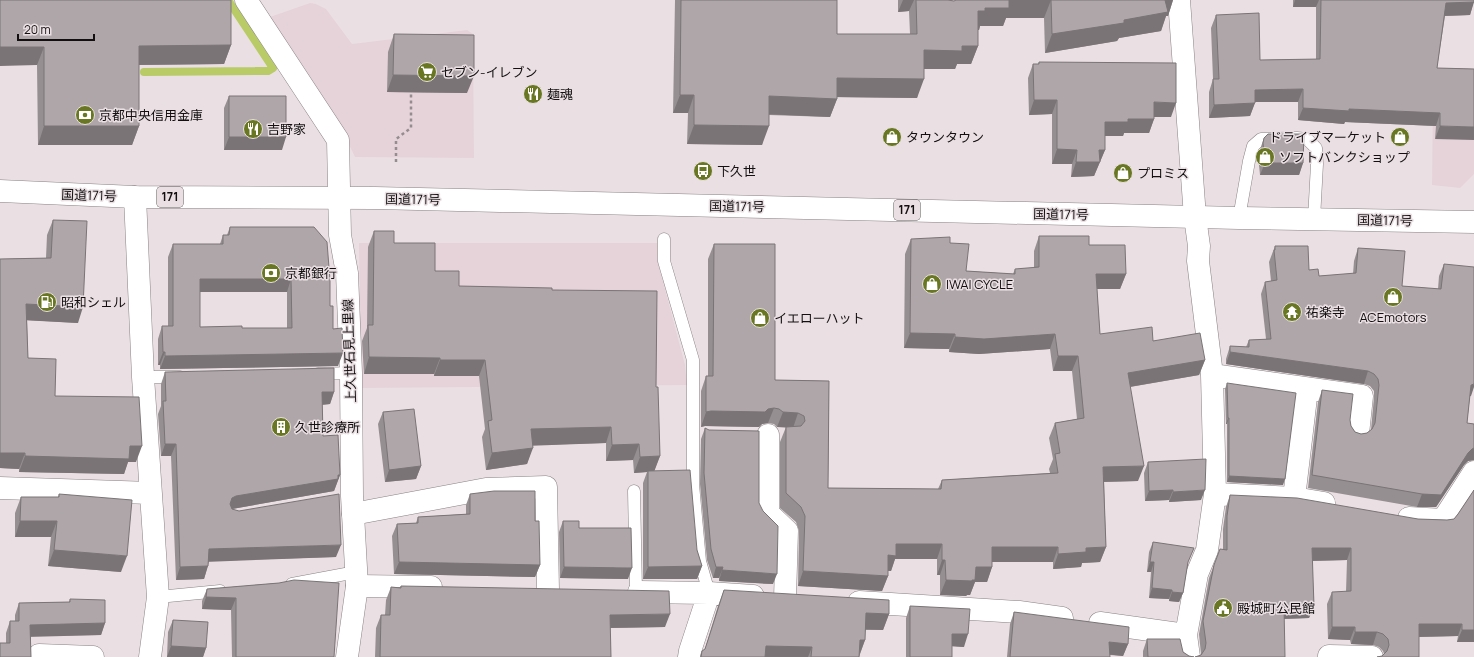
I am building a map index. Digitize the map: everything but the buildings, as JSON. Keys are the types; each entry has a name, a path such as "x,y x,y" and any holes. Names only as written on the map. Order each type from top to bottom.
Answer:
{"main road":[{"name":"上久世石見上里線","path":"246,0 338,140 340,234 347,273 350,374 348,503 356,579 347,657"},
{"path":"1179,0 1195,217 1199,246 1198,261 1212,375 1215,494 1207,550 1197,574 1186,635 1189,657"},
{"name":"国道171号","path":"0,191 134,197 339,198 1474,222"},
{"path":"134,197 143,378 158,597 150,657"},
{"path":"1212,375 1307,390 1362,396 1358,434"},
{"path":"1294,498 1307,390"},
{"path":"628,591 709,593 793,598 787,531 768,513 769,435"},
{"path":"1394,515 1416,519 1443,520 1474,472"},
{"path":"348,503 486,489 546,487 548,590"},
{"path":"0,488 151,493"},
{"path":"1215,494 1294,498 1340,506"},
{"path":"356,579 452,588"},
{"path":"689,657 709,593"},
{"path":"840,601 1019,612 1186,635"},
{"path":"39,657 39,655 93,657"},
{"path":"1329,657 1372,657"}],"lane":[{"path":"1239,218 1253,146 1262,139 1292,138 1307,139 1316,148 1317,164 1314,219"},
{"path":"664,239 664,261 693,360 692,484 700,561 709,593"},
{"path":"303,374 350,374"},
{"path":"143,378 191,376"},
{"path":"628,591 634,491"},
{"path":"281,586 356,579"},
{"path":"158,597 235,590"}],"path":[{"path":"396,162 396,139 411,128 411,93"}],"shaded area":[{"path":"310,3 326,9 352,44 467,30 473,34 474,158 355,157 343,132 310,76 270,17"},
{"path":"1433,92 1474,95 1474,174 1460,188 1432,185"},
{"path":"359,243 657,243 657,259 685,365 687,385 361,388"}],"waterway":[{"path":"144,72 268,71 273,68 228,0"}],"place":[{"name":"セブン-イレブン","path":"427,72"},
{"name":"麺魂","path":"533,94"},
{"name":"京都中央信用金庫","path":"85,115"},
{"name":"吉野家","path":"253,129"},
{"name":"タウンタウン","path":"892,137"},
{"name":"ドライブマーケット","path":"1400,137"},
{"name":"ソフトバンクショップ","path":"1265,157"},
{"name":"下久世","path":"703,171"},
{"name":"プロミス","path":"1123,173"},
{"name":"京都銀行","path":"271,273"},
{"name":"IWAI CYCLE","path":"932,284"},
{"name":"ACEmotors","path":"1393,297"},
{"name":"昭和シェル","path":"47,302"},
{"name":"祐楽寺","path":"1292,312"},
{"name":"イエローハット","path":"760,318"},
{"name":"久世診療所","path":"281,427"},
{"name":"殿城町公民館","path":"1223,608"}]}
